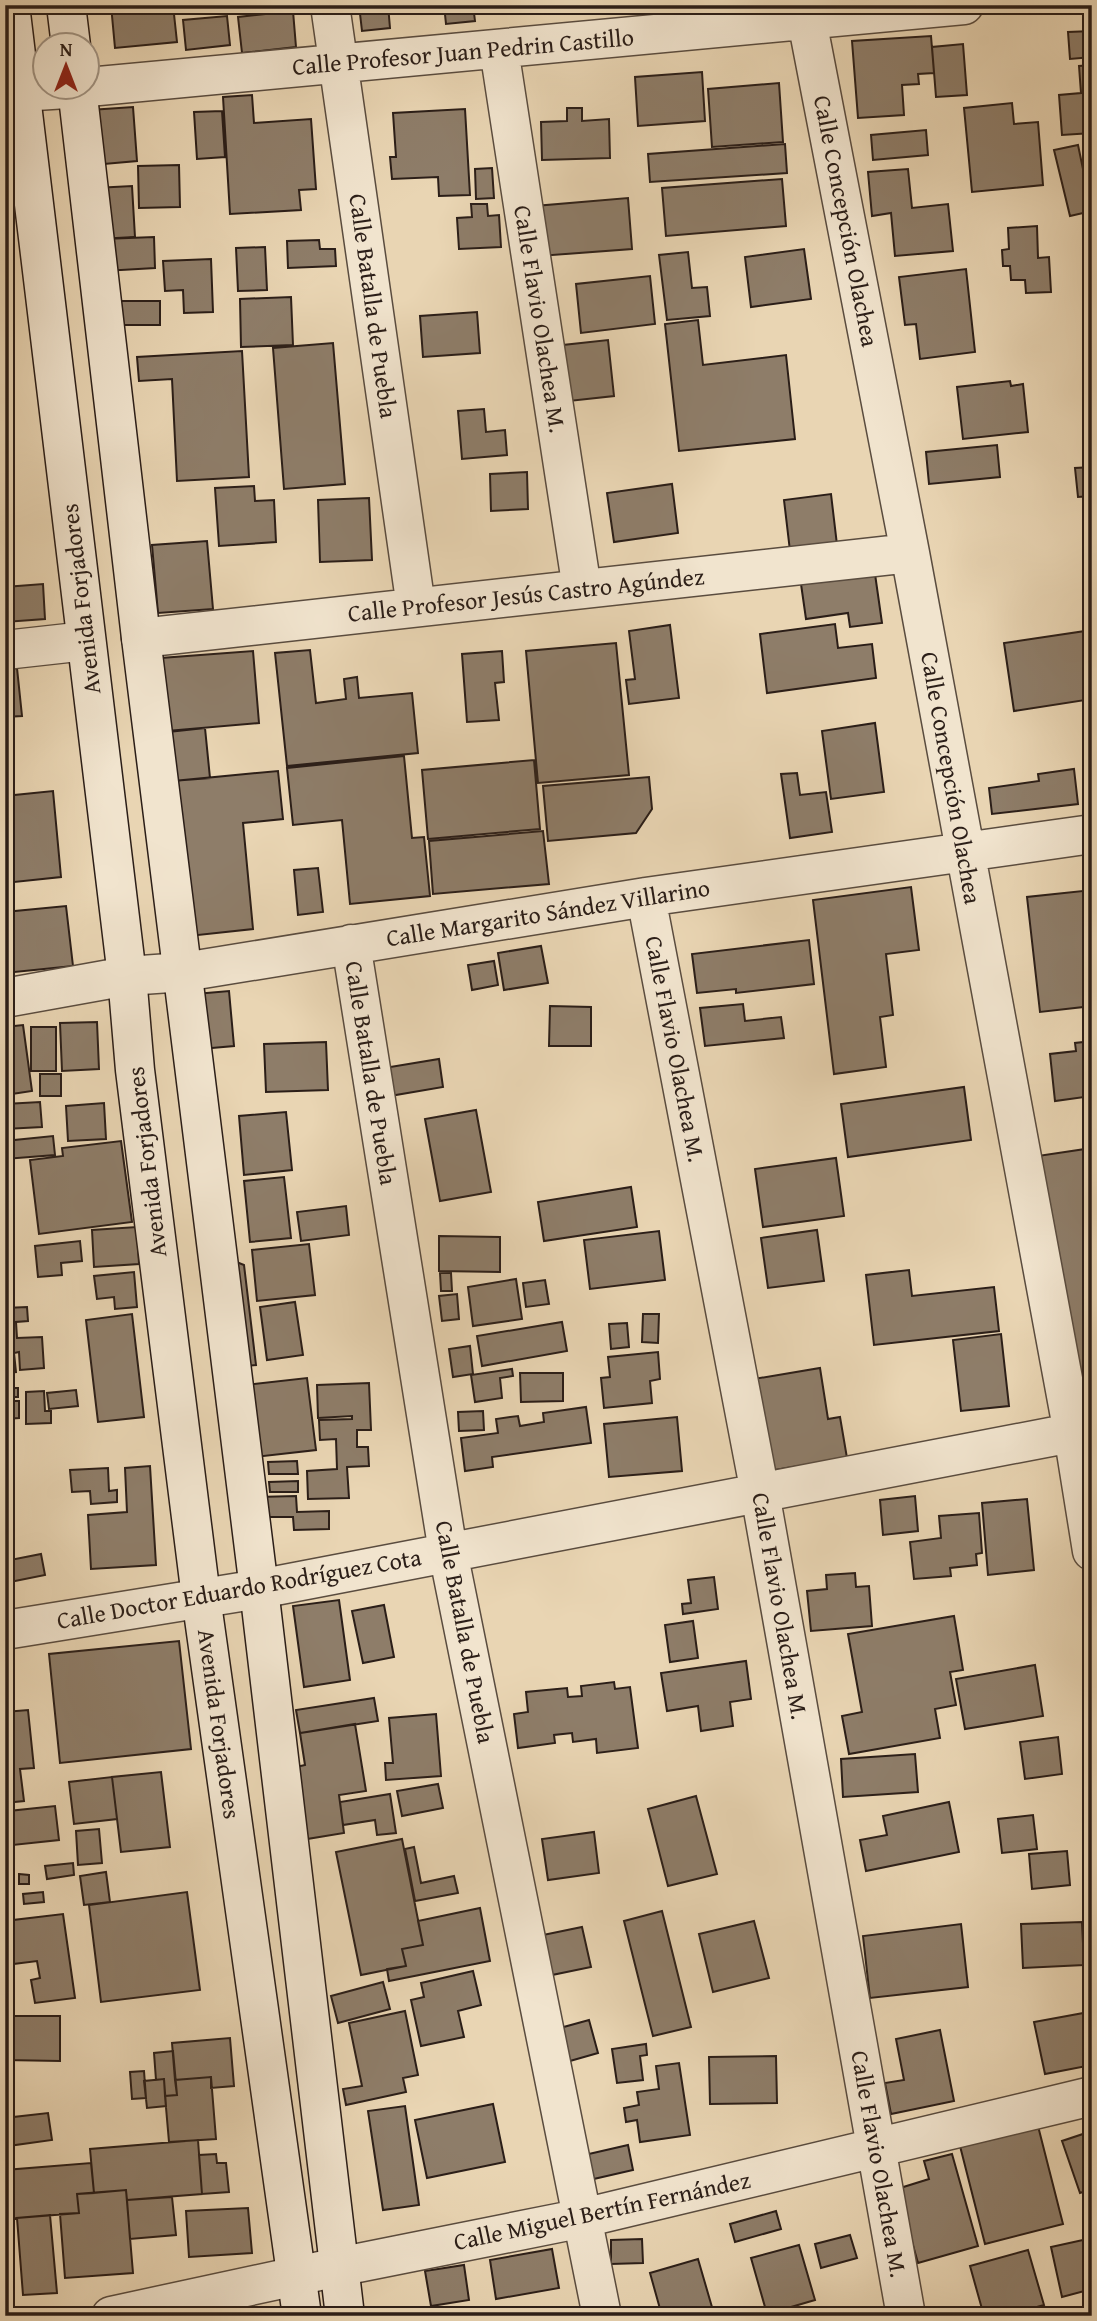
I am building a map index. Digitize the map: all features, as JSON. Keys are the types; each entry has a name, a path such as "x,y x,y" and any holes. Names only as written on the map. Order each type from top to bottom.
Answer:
{"street":[{"name":"Avenida Forjadores","path":"10,5 13,93 86,641 127,976 135,1070 201,1597 302,2316"},
{"path":"66,5 69,32"},
{"name":"Calle Batalla de Puebla","path":"330,5 416,607"},
{"name":"Calle Profesor Juan Pedrin Castillo","path":"102,86 499,49 805,13 964,5"},
{"name":"Calle Concepción Olachea","path":"805,13 910,553 964,851 1082,1431 1092,1551"},
{"name":"Calle Flavio Olachea M.","path":"499,49 582,589"},
{"path":"13,93 32,92"},
{"path":"81,102 141,638 260,1589 345,2316"},
{"name":"Calle Profesor Jesús Castro Agúndez","path":"141,638 910,553"},
{"path":"5,650 86,641"},
{"name":"Calle Margarito Sández Villarino","path":"5,998 127,976 184,972 646,897 1092,834"},
{"name":"Calle Flavio Olachea M.","path":"646,897 760,1493 906,2316"},
{"name":"Calle Batalla de Puebla","path":"351,944 448,1552 602,2316"},
{"name":"Calle Doctor Eduardo Rodríguez Cota","path":"5,1630 260,1589 1082,1431"},
{"name":"Calle Miguel Bertín Fernández","path":"111,2316 583,2218 1092,2096"}],"building":[{"path":"111,5 173,5 177,42 115,48"},
{"path":"359,5 388,5 390,28 362,31"},
{"path":"444,5 473,5 475,21 446,24"},
{"path":"293,11 296,47 242,53 238,17"},
{"path":"227,16 230,45 186,50 183,20"},
{"path":"1092,31 1092,57 1070,59 1068,32"},
{"path":"931,36 934,73 918,74 919,84 902,85 904,115 858,118 852,41"},
{"path":"963,44 967,95 936,97 932,47"},
{"path":"1092,65 1092,133 1062,135 1059,95 1081,93 1079,66"},
{"path":"702,72 705,121 638,126 635,77"},
{"path":"779,83 783,142 712,147 708,89"},
{"path":"252,95 254,123 311,119 316,189 299,190 301,210 230,214 223,97"},
{"path":"1012,103 1014,124 1038,122 1043,185 972,192 964,108"},
{"path":"133,107 137,161 93,165 90,110"},
{"path":"567,108 582,108 582,121 609,119 610,158 542,160 541,122 567,121"},
{"path":"465,109 470,195 439,196 438,177 392,179 390,157 396,157 393,113"},
{"path":"222,111 225,157 197,159 194,112"},
{"path":"926,130 928,155 873,160 871,135"},
{"path":"785,144 787,173 650,182 648,154"},
{"path":"1078,145 1083,169 1092,167 1092,211 1070,216 1054,150"},
{"path":"179,165 180,207 139,208 138,166"},
{"path":"492,168 494,198 476,199 475,169"},
{"path":"908,169 912,208 948,204 953,251 895,256 891,213 872,216 868,172"},
{"path":"782,179 786,226 666,236 662,188"},
{"path":"132,186 135,237 98,239 95,188"},
{"path":"628,198 632,249 539,256 535,206"},
{"path":"471,204 487,204 488,216 499,215 501,247 459,249 457,218 472,217"},
{"path":"1037,226 1038,258 1049,257 1051,292 1026,293 1025,280 1011,280 1010,266 1003,266 1002,250 1009,249 1008,228"},
{"path":"154,237 155,268 104,271 103,239"},
{"path":"319,240 320,249 335,249 336,266 288,268 287,241"},
{"path":"265,247 267,290 238,291 236,248"},
{"path":"804,249 811,299 751,307 745,257"},
{"path":"688,252 692,288 707,287 710,316 667,320 659,255"},
{"path":"211,259 213,312 184,313 183,290 165,291 163,261"},
{"path":"966,269 975,352 920,359 916,324 905,325 899,277"},
{"path":"650,276 655,324 581,333 576,284"},
{"path":"291,297 293,345 241,347 240,299"},
{"path":"121,301 160,301 160,325 121,325"},
{"path":"477,312 480,353 423,357 420,316"},
{"path":"698,320 703,365 786,355 795,439 679,451 665,324"},
{"path":"608,340 614,396 560,402 554,346"},
{"path":"333,343 345,484 284,489 273,348"},
{"path":"242,351 249,477 177,481 172,379 139,381 137,357"},
{"path":"1010,381 1011,386 1023,384 1028,432 963,439 957,387"},
{"path":"484,409 486,432 505,430 507,455 462,459 458,411"},
{"path":"997,445 1000,477 929,484 926,452"},
{"path":"1092,467 1092,496 1078,497 1075,468"},
{"path":"527,472 528,509 491,511 490,474"},
{"path":"672,484 678,533 614,542 607,493"},
{"path":"254,486 255,501 274,500 276,542 219,546 215,488"},
{"path":"831,494 837,545 790,551 784,500"},
{"path":"369,498 372,560 320,562 318,500"},
{"path":"207,541 213,609 158,613 152,545"},
{"path":"875,574 882,623 850,627 848,613 806,619 801,584"},
{"path":"43,584 45,619 5,622 5,587"},
{"path":"835,624 838,648 872,644 876,678 767,693 760,634"},
{"path":"670,625 679,698 629,704 626,680 635,679 629,631"},
{"path":"1092,630 1092,699 1014,711 1004,643"},
{"path":"616,643 629,775 538,783 526,651"},
{"path":"310,650 316,703 346,699 344,679 357,677 359,698 412,693 418,753 287,766 275,653"},
{"path":"253,651 259,723 167,731 161,658"},
{"path":"502,651 504,682 495,683 499,720 467,722 462,654"},
{"path":"17,668 22,716 5,717 5,669"},
{"path":"875,723 884,792 831,799 822,731"},
{"path":"205,728 210,778 172,781 168,732"},
{"path":"404,756 412,838 424,837 430,896 350,904 342,820 293,825 287,768"},
{"path":"534,760 540,829 428,839 422,770"},
{"path":"1074,769 1078,804 992,814 989,788 1039,781 1038,774"},
{"path":"278,771 283,819 243,823 253,929 189,936 174,781"},
{"path":"797,773 800,795 826,792 832,832 790,838 781,774"},
{"path":"649,777 652,809 636,833 548,841 543,786"},
{"path":"53,791 61,877 5,883 5,796"},
{"path":"543,831 549,884 433,894 429,841"},
{"path":"318,868 323,912 298,915 294,870"},
{"path":"911,887 919,950 886,954 893,1015 880,1017 886,1067 834,1074 813,900"},
{"path":"1092,890 1092,1006 1040,1012 1027,897"},
{"path":"66,906 73,966 5,973 5,912"},
{"path":"809,940 814,984 736,993 736,989 697,993 692,954"},
{"path":"541,946 548,983 504,990 498,953"},
{"path":"494,961 498,985 472,990 468,965"},
{"path":"229,991 234,1046 201,1049 196,994"},
{"path":"743,1004 745,1021 781,1017 784,1038 705,1046 700,1008"},
{"path":"550,1006 591,1007 591,1046 549,1046"},
{"path":"97,1022 99,1069 62,1071 60,1023"},
{"path":"23,1025 32,1091 5,1095 5,1027"},
{"path":"31,1027 56,1027 56,1071 31,1071"},
{"path":"1092,1041 1092,1096 1055,1101 1050,1054 1076,1051 1075,1043"},
{"path":"326,1042 328,1090 266,1092 264,1044"},
{"path":"439,1059 443,1087 384,1097 378,1069"},
{"path":"40,1074 61,1074 61,1096 40,1096"},
{"path":"964,1087 971,1140 848,1157 841,1104"},
{"path":"40,1102 42,1127 5,1129 5,1104"},
{"path":"104,1103 106,1139 68,1141 66,1106"},
{"path":"476,1110 491,1192 440,1201 425,1119"},
{"path":"286,1112 292,1170 244,1175 239,1116"},
{"path":"53,1136 55,1155 5,1159 5,1141"},
{"path":"121,1141 132,1222 39,1234 30,1160 63,1156 62,1148"},
{"path":"1092,1148 1092,1376 1066,1381 1031,1157"},
{"path":"836,1158 844,1216 763,1227 755,1169"},
{"path":"284,1177 291,1238 250,1242 244,1181"},
{"path":"631,1187 637,1227 544,1241 538,1202"},
{"path":"346,1206 349,1235 301,1241 297,1212"},
{"path":"137,1227 139,1264 94,1267 92,1230"},
{"path":"817,1230 824,1281 768,1288 761,1238"},
{"path":"659,1231 665,1280 590,1289 584,1240"},
{"path":"439,1236 500,1237 500,1272 439,1271"},
{"path":"80,1241 82,1261 61,1263 62,1275 38,1277 35,1246"},
{"path":"309,1244 315,1295 257,1301 252,1250"},
{"path":"224,1257 244,1265 256,1365 238,1367"},
{"path":"909,1270 912,1296 994,1287 999,1331 874,1345 866,1275"},
{"path":"134,1272 137,1307 115,1309 114,1297 97,1299 94,1276"},
{"path":"440,1273 451,1273 452,1291 441,1291"},
{"path":"516,1279 522,1319 473,1326 468,1287"},
{"path":"545,1280 549,1304 526,1307 523,1283"},
{"path":"457,1294 459,1319 442,1321 439,1296"},
{"path":"295,1302 303,1355 267,1360 260,1307"},
{"path":"27,1307 28,1321 16,1322 17,1338 42,1337 44,1368 20,1370 19,1352 14,1353 16,1372 6,1373 7,1388 18,1388 18,1397 5,1397 5,1308"},
{"path":"132,1314 144,1417 98,1422 86,1320"},
{"path":"643,1314 659,1314 658,1343 642,1342"},
{"path":"562,1322 567,1351 482,1366 477,1336"},
{"path":"627,1323 629,1347 611,1349 609,1324"},
{"path":"1001,1334 1009,1406 961,1411 953,1340"},
{"path":"470,1346 473,1374 453,1377 449,1349"},
{"path":"658,1352 660,1379 650,1381 652,1403 604,1408 601,1378 610,1377 608,1357"},
{"path":"820,1368 828,1419 840,1417 847,1458 769,1471 754,1379"},
{"path":"512,1369 513,1376 500,1378 502,1398 475,1402 471,1375"},
{"path":"520,1373 563,1373 563,1401 521,1402"},
{"path":"307,1378 316,1450 255,1457 246,1385"},
{"path":"369,1383 371,1430 357,1430 357,1447 368,1447 369,1466 347,1467 349,1498 308,1499 307,1471 337,1469 336,1439 320,1440 319,1420 352,1419 352,1416 318,1418 317,1385"},
{"path":"76,1390 78,1406 49,1409 47,1393"},
{"path":"44,1391 45,1411 51,1411 51,1423 26,1424 26,1392"},
{"path":"6,1401 19,1401 19,1418 6,1419"},
{"path":"586,1407 591,1443 492,1457 493,1467 465,1471 461,1438 498,1433 496,1419 518,1416 520,1426 544,1422 543,1413"},
{"path":"483,1411 484,1430 459,1431 458,1412"},
{"path":"677,1417 682,1471 609,1477 604,1424"},
{"path":"297,1461 298,1474 269,1474 268,1462"},
{"path":"150,1466 156,1565 91,1569 88,1515 127,1512 125,1468"},
{"path":"108,1468 109,1491 117,1490 117,1502 91,1504 90,1491 72,1492 70,1470"},
{"path":"298,1481 298,1492 270,1492 269,1482"},
{"path":"296,1496 297,1512 329,1511 329,1529 294,1530 293,1517 257,1517 257,1497"},
{"path":"915,1496 918,1531 883,1535 880,1500"},
{"path":"1027,1499 1034,1570 988,1575 982,1503"},
{"path":"5,1510 11,1540 5,1541"},
{"path":"979,1513 982,1553 976,1554 977,1565 950,1568 951,1576 914,1579 910,1542 941,1538 939,1516"},
{"path":"41,1554 45,1575 5,1583 5,1561"},
{"path":"855,1573 856,1587 869,1586 872,1626 811,1631 807,1591 827,1589 826,1575"},
{"path":"714,1577 718,1609 683,1614 682,1604 691,1603 688,1580"},
{"path":"339,1600 350,1680 304,1687 293,1606"},
{"path":"384,1605 394,1657 363,1663 352,1611"},
{"path":"954,1616 963,1670 950,1672 956,1705 935,1709 940,1738 849,1754 842,1716 862,1712 848,1634"},
{"path":"693,1621 698,1658 670,1662 665,1625"},
{"path":"179,1641 191,1749 60,1763 49,1654"},
{"path":"746,1661 751,1699 730,1702 733,1726 701,1731 698,1706 667,1711 661,1673"},
{"path":"1035,1665 1043,1716 965,1729 956,1679"},
{"path":"614,1682 615,1689 630,1687 638,1748 597,1753 596,1739 573,1742 572,1733 554,1735 555,1743 518,1748 514,1714 528,1712 526,1692 567,1688 568,1697 582,1696 581,1686"},
{"path":"374,1698 378,1721 300,1733 296,1710"},
{"path":"28,1710 34,1768 20,1769 24,1801 5,1803 5,1712"},
{"path":"436,1714 441,1776 386,1780 385,1763 393,1763 389,1718"},
{"path":"355,1724 366,1791 339,1795 344,1833 307,1839 296,1767 305,1765 300,1733"},
{"path":"1058,1737 1062,1774 1025,1779 1020,1742"},
{"path":"915,1754 918,1792 843,1797 841,1759"},
{"path":"161,1772 170,1847 121,1852 112,1777"},
{"path":"112,1777 117,1819 74,1824 69,1782"},
{"path":"438,1784 443,1808 402,1816 397,1791"},
{"path":"390,1794 396,1833 377,1835 375,1820 343,1825 340,1802"},
{"path":"696,1796 717,1874 668,1886 648,1809"},
{"path":"949,1802 959,1852 866,1871 860,1840 887,1835 883,1816"},
{"path":"55,1806 59,1840 13,1845 9,1811"},
{"path":"9,1811 11,1830 5,1831 5,1812"},
{"path":"1033,1815 1037,1849 1002,1853 998,1819"},
{"path":"99,1829 102,1863 78,1865 76,1831"},
{"path":"11,1830 14,1858 5,1859 5,1831"},
{"path":"594,1832 599,1873 548,1880 542,1839"},
{"path":"402,1839 423,1945 402,1949 406,1966 361,1975 336,1852"},
{"path":"414,1847 421,1883 454,1876 458,1893 415,1901 405,1849"},
{"path":"1067,1851 1070,1885 1032,1889 1029,1854"},
{"path":"73,1863 74,1875 47,1879 45,1866"},
{"path":"5,1866 12,1866 14,1891 5,1891"},
{"path":"106,1872 110,1902 84,1905 80,1876"},
{"path":"19,1874 29,1875 29,1884 19,1884"},
{"path":"43,1892 44,1902 24,1904 23,1894"},
{"path":"187,1892 200,1990 101,2002 89,1905"},
{"path":"480,1908 490,1961 389,1981 387,1969 406,1966 402,1949 423,1945 418,1921"},
{"path":"662,1911 691,2027 653,2036 624,1921"},
{"path":"63,1914 75,1998 35,2003 31,1980 40,1978 37,1961 5,1965 5,1921"},
{"path":"754,1921 769,1978 713,1992 699,1934"},
{"path":"1082,1922 1084,1965 1023,1968 1021,1924"},
{"path":"961,1924 968,1987 870,1998 863,1936"},
{"path":"582,1927 591,1967 552,1975 543,1935"},
{"path":"473,1971 481,2005 458,2011 464,2037 421,2046 411,2000 424,1997 421,1983"},
{"path":"383,1982 390,2009 338,2023 331,1996"},
{"path":"405,2011 418,2075 403,2078 406,2092 346,2105 343,2089 362,2086 349,2023"},
{"path":"1089,2012 1092,2026 1092,2065 1045,2074 1034,2022"},
{"path":"5,2016 60,2016 60,2061 5,2060"},
{"path":"589,2020 598,2053 570,2061 560,2028"},
{"path":"940,2030 954,2101 891,2114 885,2083 904,2080 896,2039"},
{"path":"230,2038 234,2086 211,2088 211,2077 175,2080 172,2043"},
{"path":"646,2044 647,2055 640,2056 643,2080 617,2083 612,2049"},
{"path":"173,2051 177,2095 165,2096 164,2079 156,2080 154,2053"},
{"path":"776,2056 777,2103 710,2104 709,2057"},
{"path":"679,2063 690,2135 640,2142 637,2120 626,2122 624,2108 639,2105 637,2092 659,2089 656,2066"},
{"path":"144,2071 146,2098 132,2099 130,2072"},
{"path":"211,2077 216,2139 169,2142 165,2096 177,2095 175,2080"},
{"path":"164,2079 166,2106 147,2108 144,2081"},
{"path":"493,2104 505,2162 427,2178 415,2120"},
{"path":"405,2106 419,2205 383,2210 368,2111"},
{"path":"48,2113 52,2140 8,2146 5,2118"},
{"path":"1038,2126 1063,2224 985,2244 960,2146"},
{"path":"1092,2131 1092,2189 1080,2193 1062,2141"},
{"path":"198,2140 202,2194 127,2200 126,2190 94,2193 90,2149"},
{"path":"628,2145 633,2170 585,2181 580,2156"},
{"path":"216,2154 217,2163 226,2163 229,2192 202,2194 199,2155"},
{"path":"952,2154 978,2246 918,2263 897,2189 929,2179 924,2161"},
{"path":"91,2163 94,2193 77,2194 79,2213 5,2219 5,2170"},
{"path":"126,2190 133,2273 65,2278 60,2214 79,2213 77,2194"},
{"path":"172,2197 176,2235 130,2239 127,2200"},
{"path":"248,2208 252,2253 189,2257 186,2211"},
{"path":"776,2211 781,2229 735,2242 730,2224"},
{"path":"50,2215 57,2293 23,2295 17,2218"},
{"path":"850,2235 857,2258 821,2268 815,2244"},
{"path":"1092,2238 1092,2289 1062,2297 1051,2247"},
{"path":"642,2239 643,2263 611,2264 611,2240"},
{"path":"799,2245 815,2300 767,2314 751,2258"},
{"path":"552,2249 559,2288 496,2299 490,2260"},
{"path":"1028,2250 1044,2305 1004,2316 984,2316 970,2266"},
{"path":"698,2259 714,2314 662,2316 650,2273"},
{"path":"464,2265 469,2300 431,2306 425,2271"}]}
